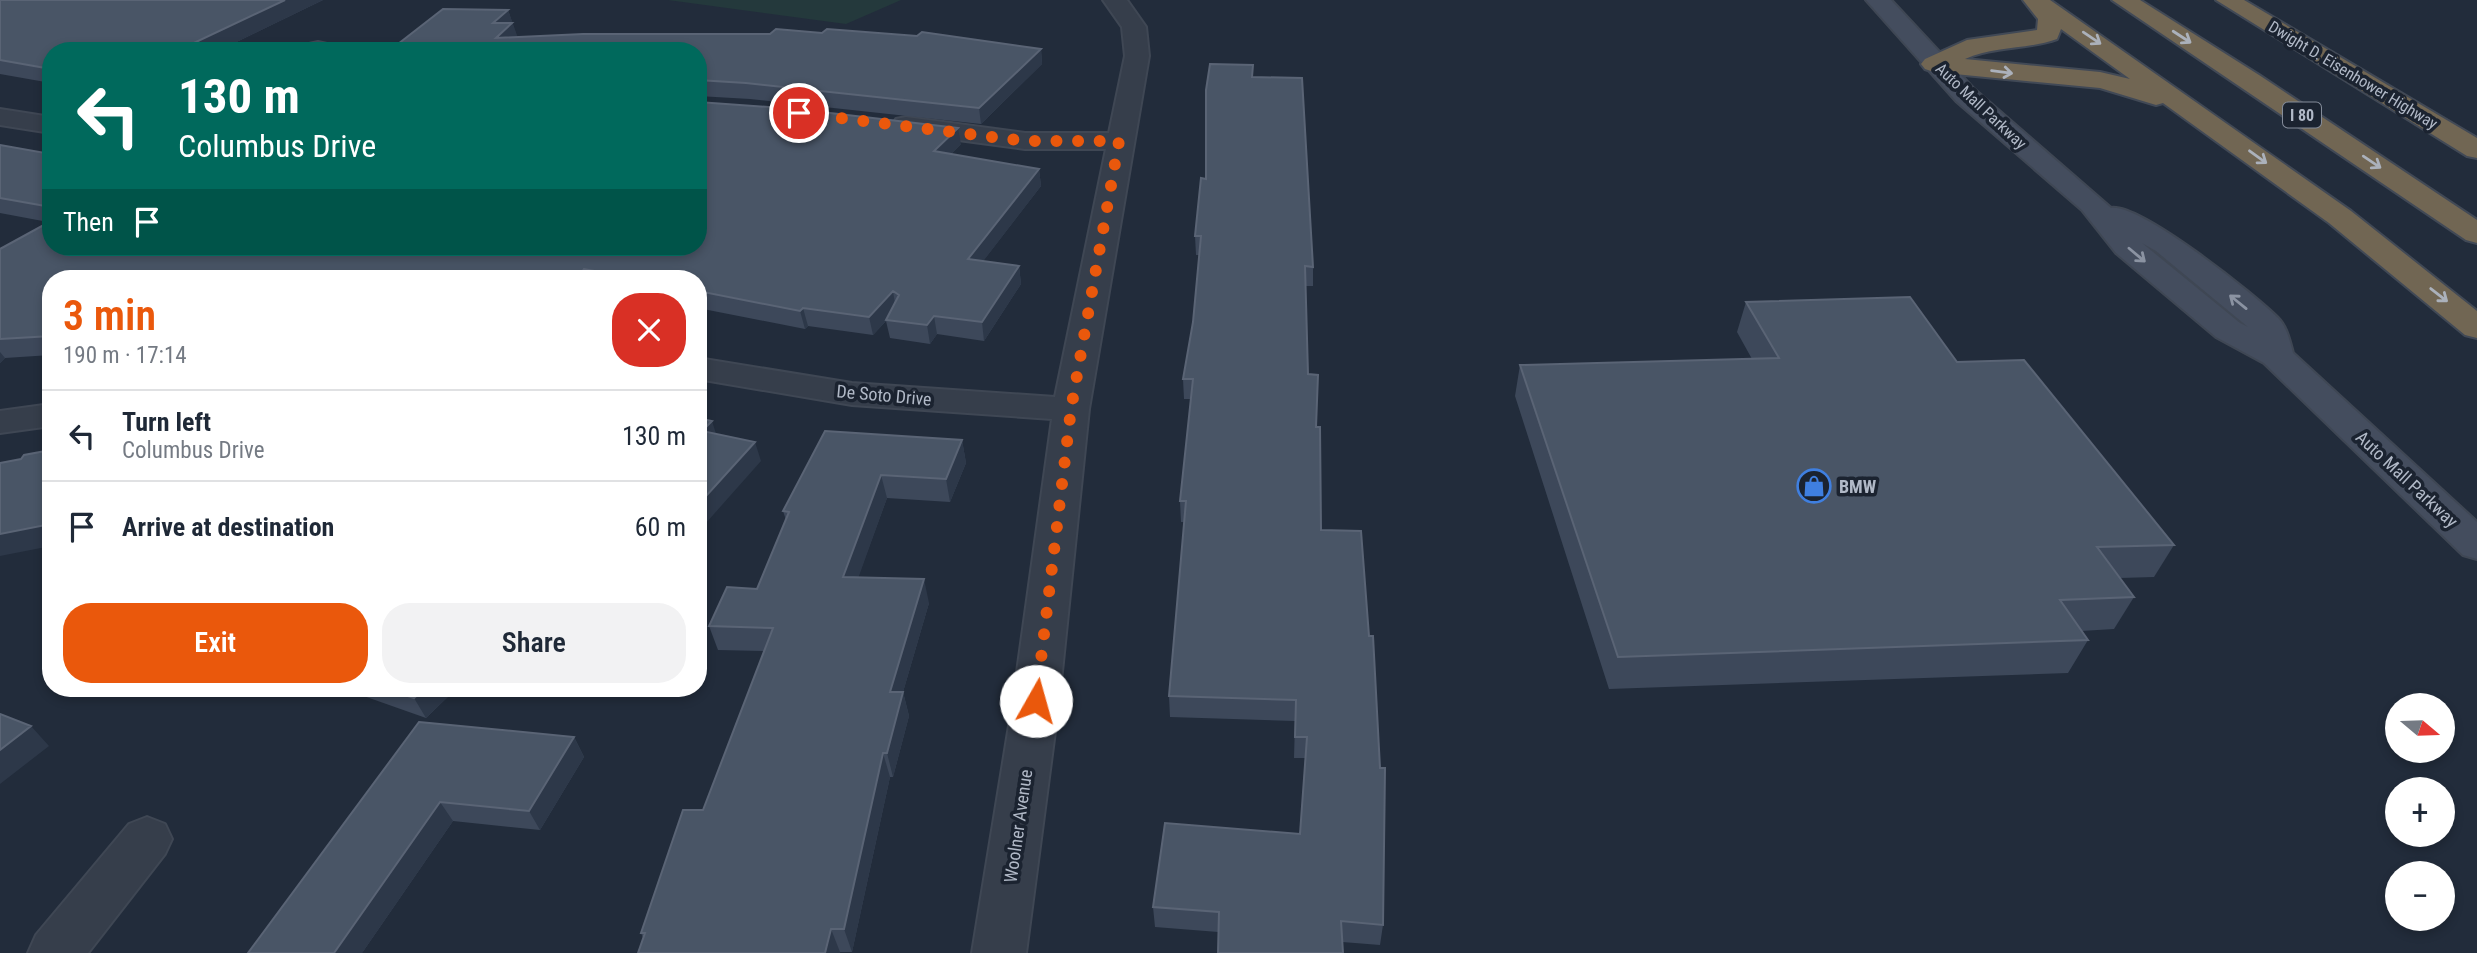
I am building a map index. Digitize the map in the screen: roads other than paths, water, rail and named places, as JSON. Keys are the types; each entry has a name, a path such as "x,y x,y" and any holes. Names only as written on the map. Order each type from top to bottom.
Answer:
{"highway":[{"path":"1934,64 1976,45 2028,41 2048,34 2050,18 2035,0"},
{"path":"2035,0 2340,217 2477,328"},
{"name":"I 80","path":"2124,0 2304,116 2477,234"},
{"name":"Dwight D. Eisenhower Highway","path":"2228,0 2477,150"},
{"path":"1934,64 2100,80 2134,88 2203,117"}],"street":[{"name":"Woolner Avenue","path":"999,953 1036,701 1071,409 1137,56 1135,27 1115,0"},
{"name":"Auto Mall Parkway","path":"1878,0 1911,32 1934,64 1965,95 2092,204 2127,246 2228,330 2276,356 2477,545"},
{"path":"0,117 42,124"},
{"path":"879,122 1025,141 1119,141"},
{"name":"De Soto Drive","path":"707,370 852,394 1071,409"},
{"path":"0,422 42,416"},
{"path":"55,953 147,839"}],"place":[{"name":"BMW","path":"1814,486"}]}
